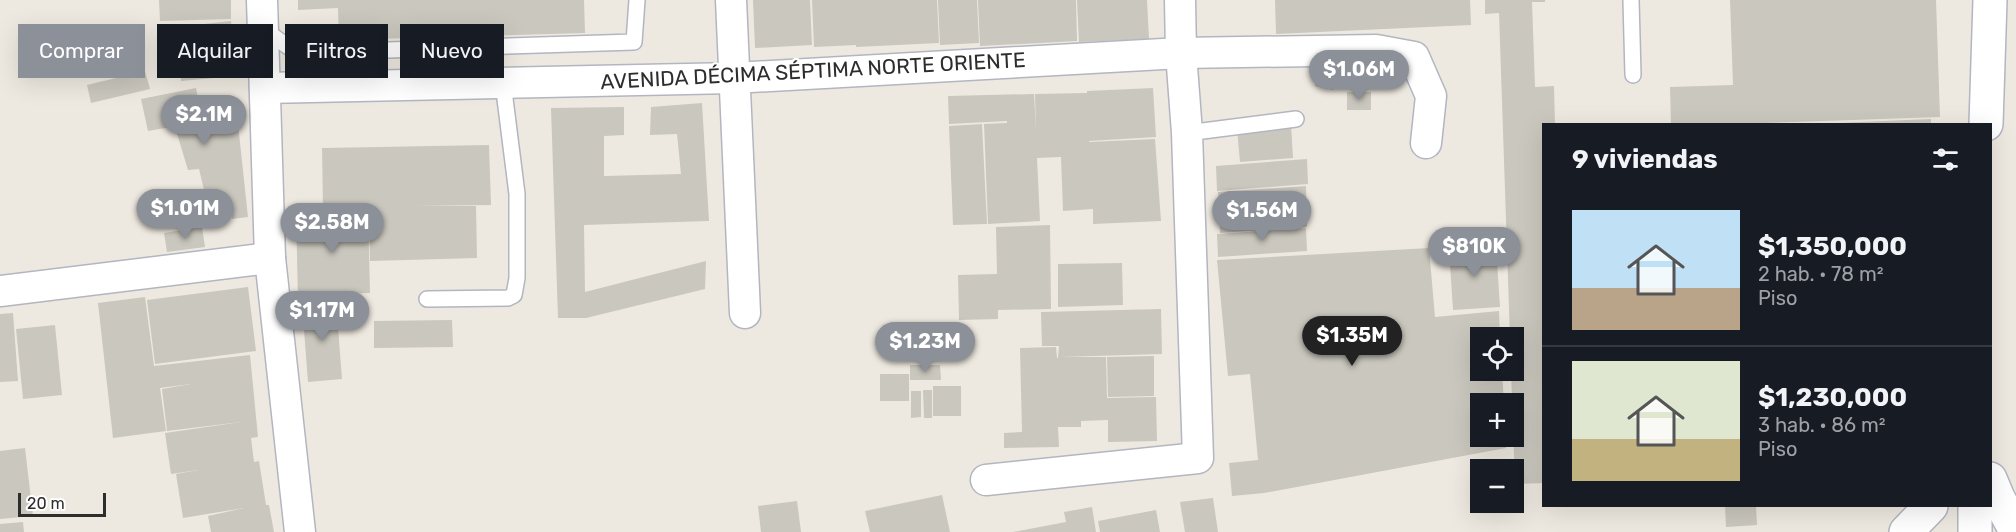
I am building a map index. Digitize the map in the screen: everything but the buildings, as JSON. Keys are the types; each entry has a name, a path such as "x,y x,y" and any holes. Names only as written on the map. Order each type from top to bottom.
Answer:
{"main road":[{"path":"1986,123 1990,0"},
{"path":"1992,483 2016,531"},
{"path":"1906,532 1930,507"},
{"path":"1975,507 1975,532"}],"street":[{"path":"731,0 745,313"},
{"path":"986,480 1198,458 1187,132 1181,53 1180,0"},
{"path":"262,14 270,258 300,532"},
{"name":"AVENIDA DÉCIMA SÉPTIMA NORTE ORIENTE","path":"265,88 734,78 1181,53 1376,50 1414,57 1431,96 1426,143"},
{"path":"0,291 270,258"}],"lane":[{"path":"262,14 297,53 634,42 637,0"},
{"path":"1631,0 1633,75"},
{"path":"427,299 508,298 514,295 517,278 517,194 503,83"},
{"path":"1187,132 1296,119"}]}
